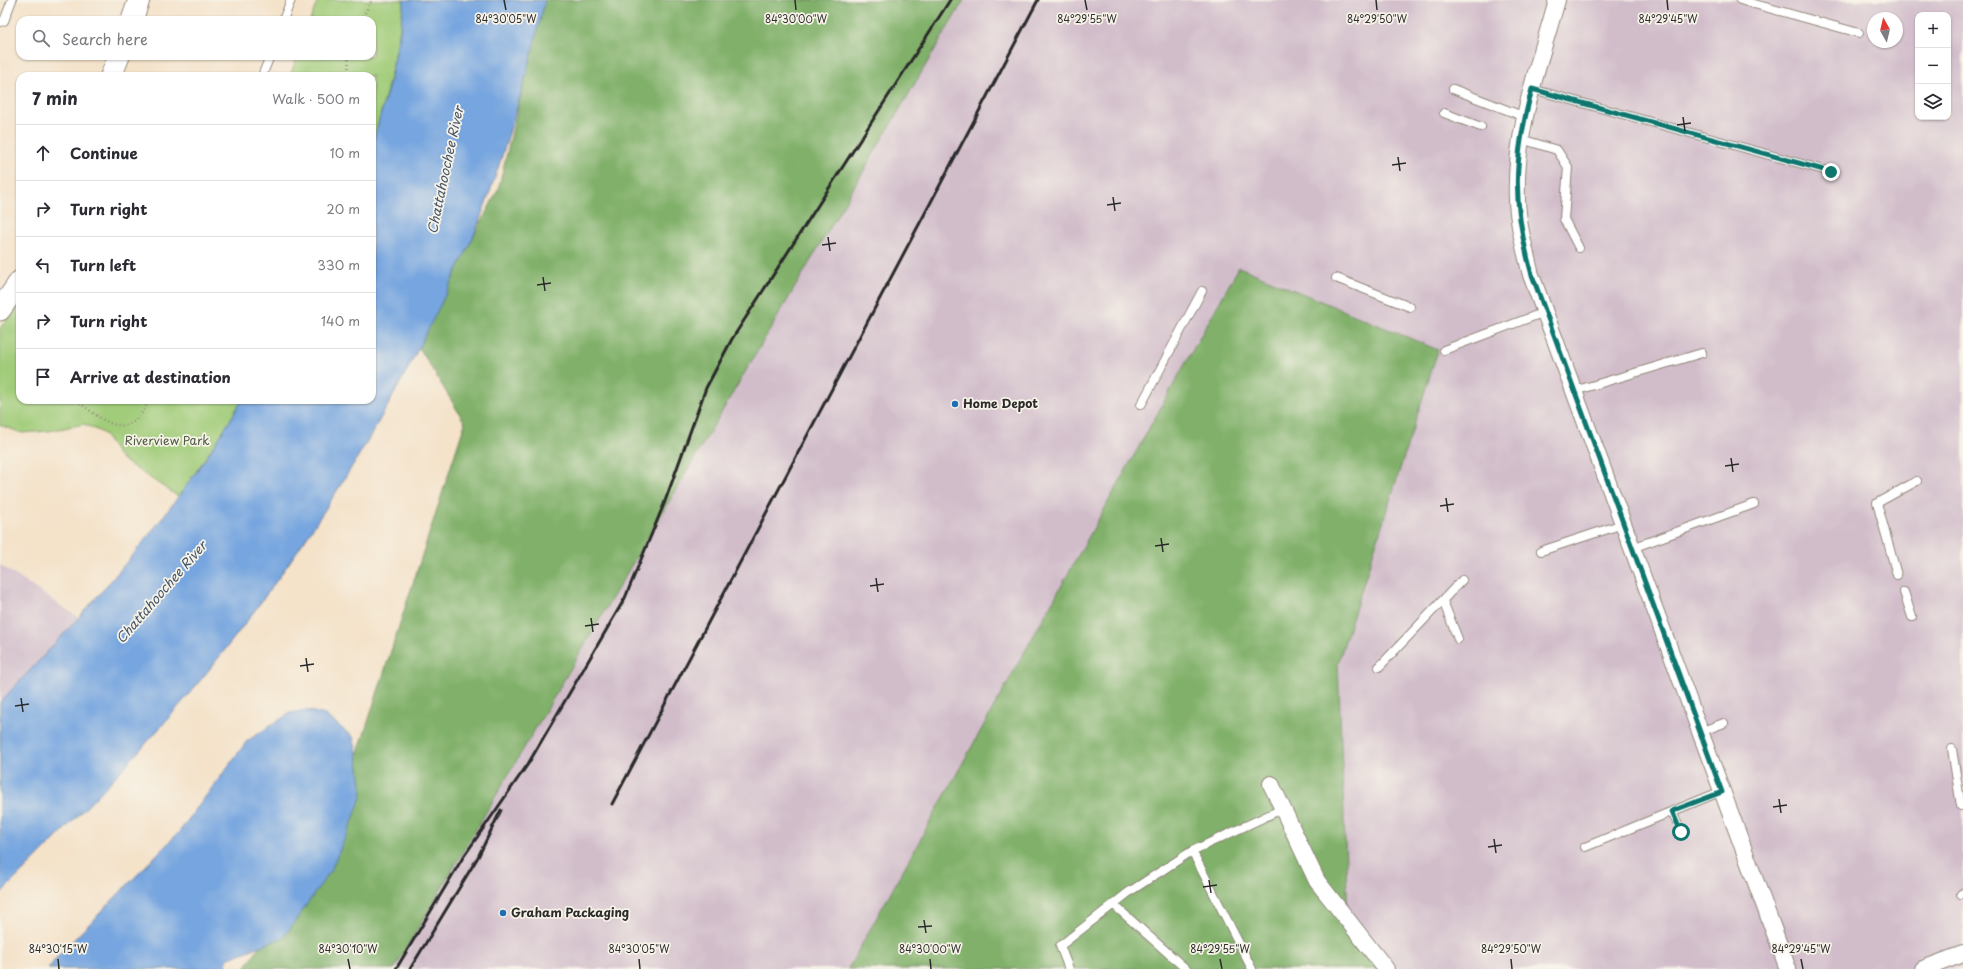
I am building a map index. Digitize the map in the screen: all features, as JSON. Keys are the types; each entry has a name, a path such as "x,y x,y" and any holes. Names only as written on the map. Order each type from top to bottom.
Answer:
{"street":[{"path":"133,16 139,0"},
{"path":"1557,0 1525,117 1518,159 1517,201 1522,238 1532,275 1545,312 1788,969"},
{"path":"113,72 117,60"},
{"path":"0,310 16,287"},
{"path":"1271,784 1284,807 1318,881 1386,969"},
{"path":"1922,969 1963,954"}],"lane":[{"path":"0,22 4,21 12,0"},
{"path":"285,16 291,0"},
{"path":"1740,0 1859,33"},
{"path":"264,72 268,60"},
{"path":"1453,89 1525,117"},
{"path":"1532,89 1831,172"},
{"path":"1444,113 1481,127"},
{"path":"1521,139 1557,150 1568,167 1564,219 1578,248"},
{"path":"1336,278 1410,307"},
{"path":"1141,405 1202,291"},
{"path":"1444,350 1545,312"},
{"path":"1574,391 1702,353"},
{"path":"1897,575 1877,503 1917,481"},
{"path":"1632,548 1754,504"},
{"path":"1541,551 1623,524"},
{"path":"1379,667 1462,580"},
{"path":"1904,592 1912,617"},
{"path":"1443,601 1458,639"},
{"path":"1700,732 1724,723"},
{"path":"1952,749 1961,806"},
{"path":"1585,847 1722,792"},
{"path":"1069,969 1060,946 1129,892 1192,851 1284,807"},
{"path":"1672,811 1681,832"},
{"path":"1192,851 1252,969"},
{"path":"1114,905 1186,969"}],"path":[{"path":"363,16 372,0"},
{"path":"348,72 349,60"},
{"path":"81,404 113,426 126,426 139,417 145,410 147,404"}],"shaded area":[{"path":"964,0 1963,0 1963,969 1381,969 1348,916 1338,663 1438,350 1239,267 848,969 394,969"},
{"path":"0,565 97,630 0,716"}],"green space":[{"path":"318,0 404,0 391,73 376,131 376,72 291,72 296,60 376,60 376,16 312,16"},
{"path":"544,0 964,0 394,969 244,969 327,848 465,423 417,344 498,190"},
{"path":"1239,267 1438,350 1338,663 1348,916 1381,969 848,969"},
{"name":"Riverview Park","path":"16,308 16,404 240,404 229,423 179,497 120,458 103,433 84,424 49,431 22,433 0,425 0,328"}],"water":[{"name":"Chattahoochee River","path":"404,0 545,0 514,119 474,235 423,340 367,442 325,509 258,607 207,672 151,738 92,802 0,894 0,702 99,595 130,558 189,482 217,442 240,404 376,404 376,131 390,81 399,37"},
{"path":"306,710 325,715 353,737 357,752 362,794 353,820 331,870 284,937 227,959 226,964 229,969 48,969 58,956 179,832 247,741 290,713"}],"railway":[{"path":"396,969 462,859 528,764 625,598 664,504 706,388 732,339 950,0"},
{"path":"612,804 1038,0"},
{"path":"410,969 478,857 501,810"}],"place":[{"name":"Home Depot","path":"955,404"},
{"name":"Graham Packaging","path":"503,913"}],"route":[{"path":"1681,832 1672,811 1722,792 1532,275 1522,238 1517,201 1518,159 1525,117 1532,89 1831,172"}]}
